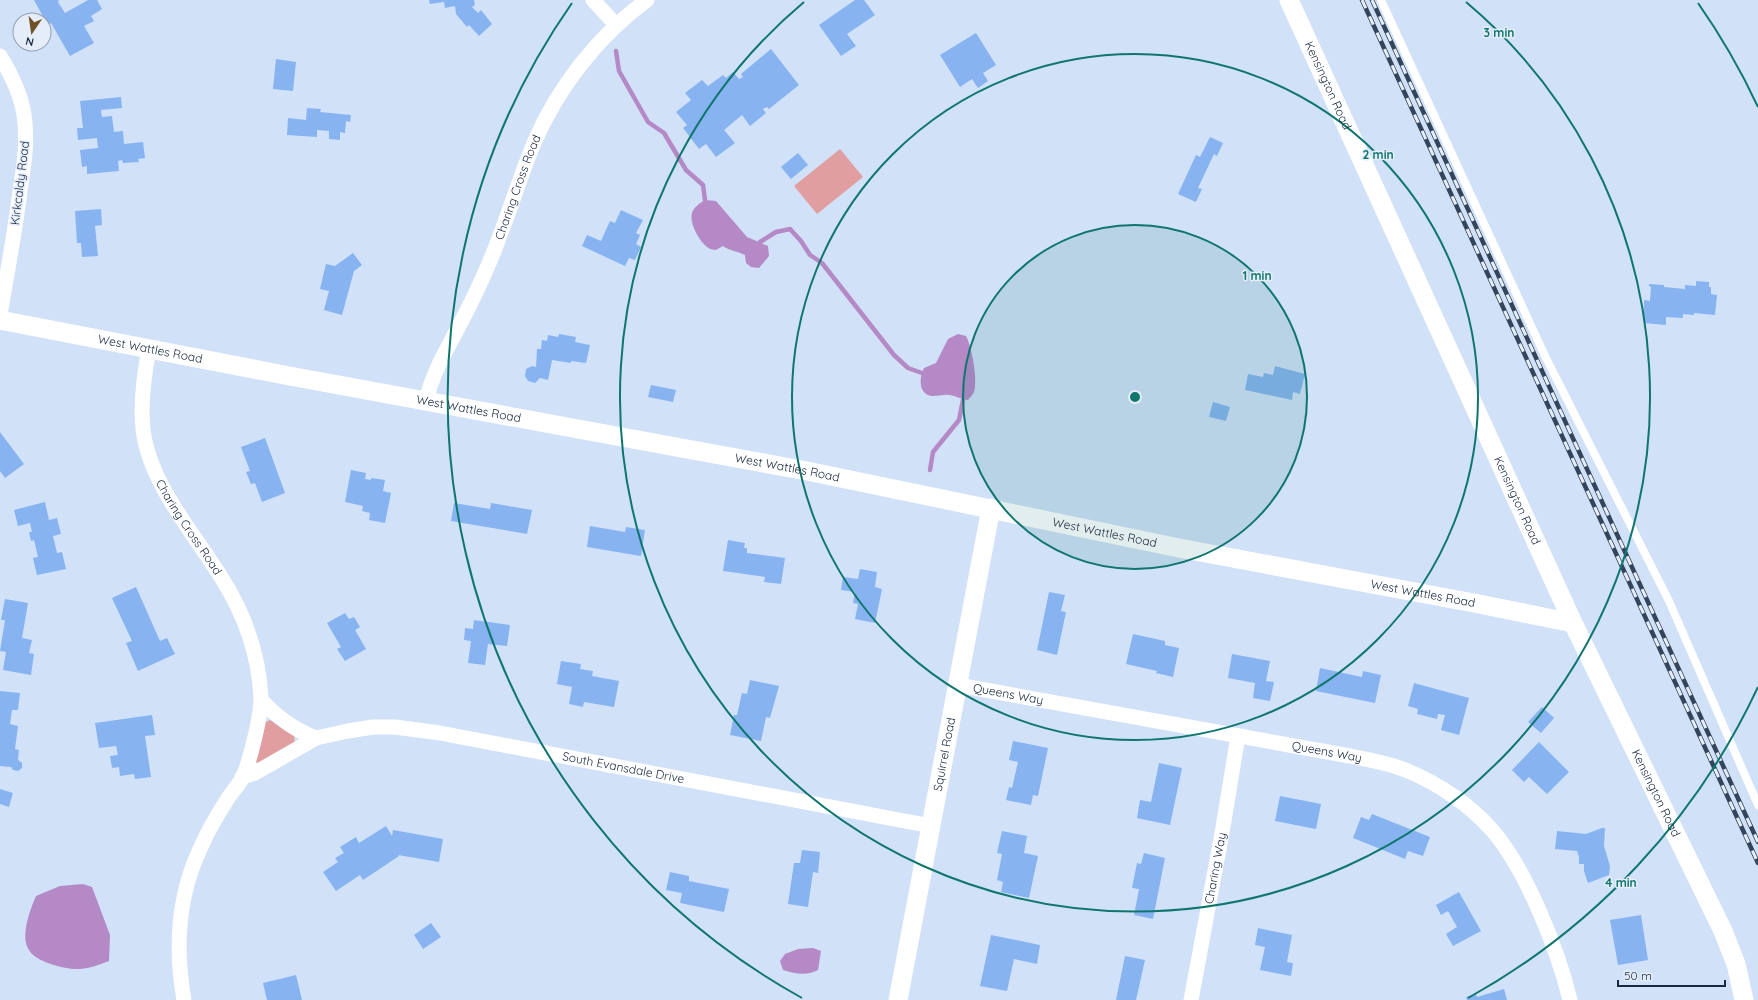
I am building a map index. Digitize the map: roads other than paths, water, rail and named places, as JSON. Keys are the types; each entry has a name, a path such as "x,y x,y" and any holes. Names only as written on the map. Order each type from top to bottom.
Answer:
{"street":[{"path":"593,0 616,25"},
{"name":"Charing Cross Road","path":"426,400 432,378 459,327 487,268 544,121 571,78 598,43 616,25 647,0"},
{"name":"Kensington Road","path":"1289,0 1574,623 1722,931 1736,964 1744,1000"},
{"name":"Kirkcaldy Road","path":"0,56 13,78 18,93 24,115 26,145 0,315"},
{"name":"West Wattles Road","path":"0,320 807,471 1194,551 1574,623"},
{"name":"Charing Cross Road","path":"149,349 143,383 143,430 152,462 169,498 221,577 240,611 255,654 261,700 253,742 242,777 225,803 200,850 191,872 184,896 179,949 184,1000"},
{"name":"Squirrel Road","path":"898,1000 991,508"},
{"name":"Queens Way","path":"958,685 1350,756 1394,766 1422,778 1455,797 1492,830 1505,847 1521,875 1546,928 1570,1000"},
{"path":"261,700 273,713 286,723 302,733 316,738"},
{"name":"South Evansdale Drive","path":"316,738 373,727 417,729 931,826"},
{"name":"Charing Way","path":"1191,1000 1222,833 1238,736"},
{"path":"242,777 255,773 316,738"}],"lane":[{"path":"1381,0 1546,358 1669,601 1758,805"}],"waterway":[{"path":"616,51 619,71 648,122 664,133 686,170 703,185 705,200"},
{"path":"760,242 776,232 790,229 801,241 810,255 822,263 894,355 908,368 922,373"},
{"path":"930,470 933,452 959,420 963,400"}],"railway":[{"path":"1362,0 1758,863"},
{"path":"1372,0 1758,842"}]}
